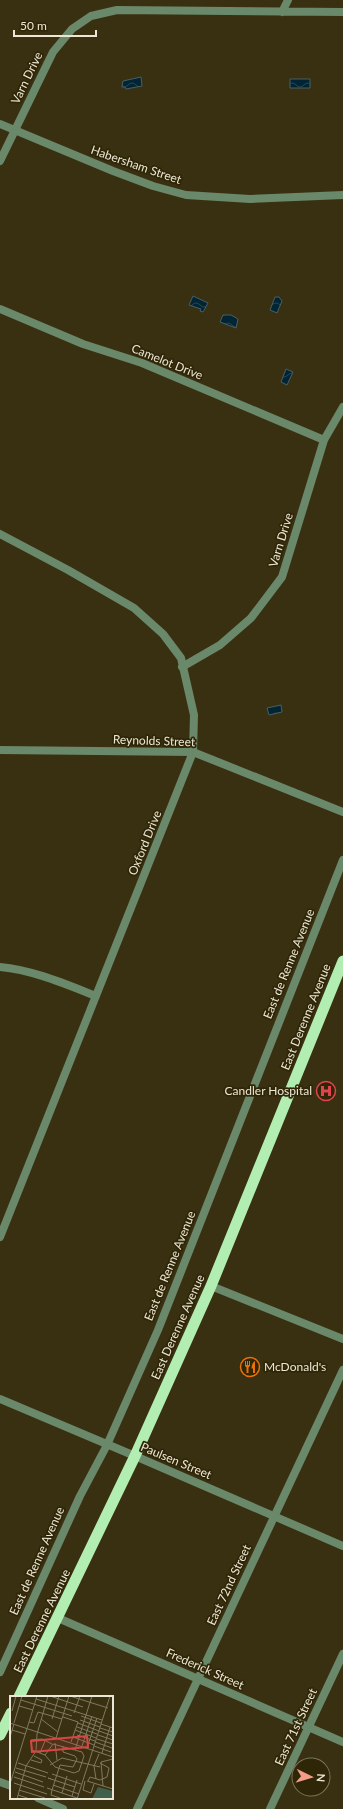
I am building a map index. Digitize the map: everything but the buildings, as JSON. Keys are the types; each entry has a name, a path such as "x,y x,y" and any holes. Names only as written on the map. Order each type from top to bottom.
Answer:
{"highway":[{"name":"East Derenne Avenue","path":"19,1696 135,1456 211,1286 343,961"},
{"path":"0,1736 10,1715"}],"street":[{"path":"282,12 288,0"},
{"name":"Varn Drive","path":"0,161 53,52 72,29 91,16 117,10 343,12"},
{"name":"Habersham Street","path":"0,124 153,186 186,194 250,200 343,196"},
{"name":"Camelot Drive","path":"0,309 83,344 142,363 324,440"},
{"name":"Varn Drive","path":"182,666 220,645 251,618 282,578 324,440 343,407"},
{"name":"Oxford Drive","path":"0,534 68,570 134,608 163,634 181,658 194,715 193,752 0,1237"},
{"name":"Reynolds Street","path":"0,750 193,752 343,812"},
{"name":"East de Renne Avenue","path":"0,1672 80,1496 107,1444 158,1330 343,860"},
{"path":"0,967 13,968 55,980 96,996"},
{"path":"211,1286 343,1339"},
{"name":"East 72nd Street","path":"137,1809 343,1370"},
{"name":"Paulsen Street","path":"0,1399 343,1546"},
{"name":"Frederick Street","path":"58,1618 343,1742"},
{"name":"East 71st Street","path":"270,1809 343,1654"},
{"path":"0,1782 10,1786"},
{"path":"40,1799 63,1809"}],"water":[{"path":"141,77 142,86 126,89 125,87 122,87 123,81"},
{"path":"290,79 310,79 310,88 290,88"},
{"path":"193,296 208,303 203,312 200,311 201,309 189,305"},
{"path":"275,297 279,297 282,301 277,313 270,310"},
{"path":"223,315 231,315 238,319 236,328 220,322"},
{"path":"286,369 293,372 287,385 281,382"},
{"path":"281,705 282,712 269,715 267,708"}],"place":[{"name":"Candler Hospital","path":"326,1091"},
{"name":"McDonald's","path":"250,1367"}]}
